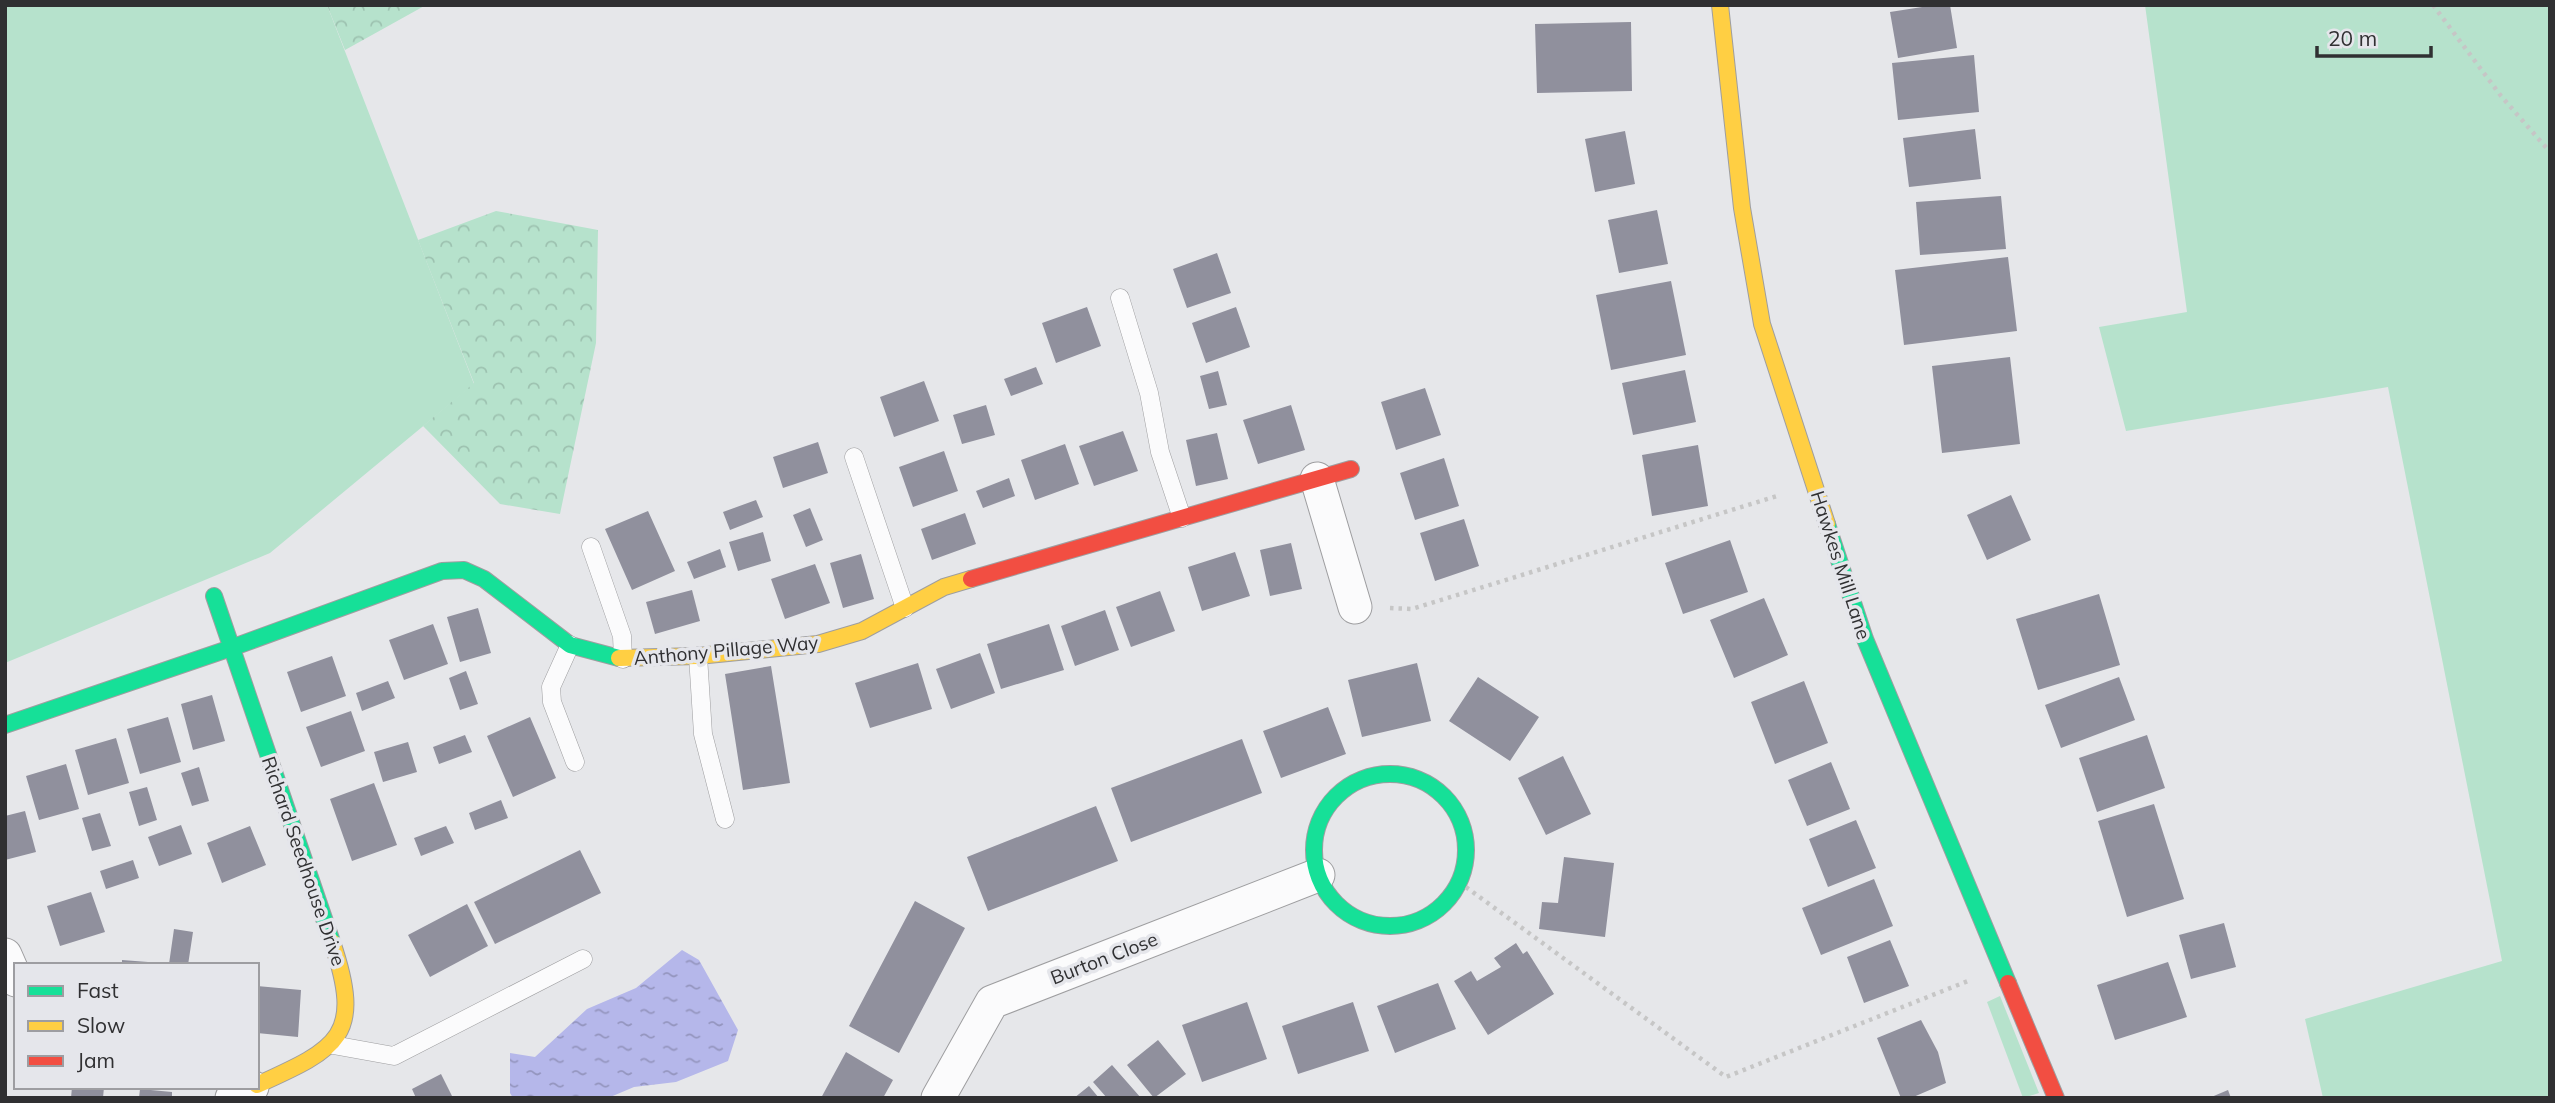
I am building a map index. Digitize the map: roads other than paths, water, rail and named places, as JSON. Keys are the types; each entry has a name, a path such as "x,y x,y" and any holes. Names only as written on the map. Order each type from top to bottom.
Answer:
{"street":[{"name":"Hawkes Mill Lane","path":"1720,5 1742,208 1762,324 1865,639 2056,1098"},
{"name":"Anthony Pillage Way","path":"5,725 232,648 419,577 453,570 464,570 484,579 570,645 594,654 623,659 698,656 818,644 862,631 944,587 1351,469"},
{"path":"1317,479 1355,607"},
{"name":"Richard Seedhouse Drive","path":"214,596 345,980 348,1017 343,1032 333,1045"},
{"path":"1389,774 1416,779 1431,786 1449,803 1464,834 1466,855 1459,883 1447,900 1426,917 1410,923 1379,925 1352,916 1339,906 1318,875 1314,852 1315,836 1328,806 1337,795 1360,780 1389,774"},
{"name":"Burton Close","path":"938,1098 992,1002 1318,875"},
{"path":"5,956 14,976"},
{"path":"259,1082 333,1045"}],"lane":[{"path":"1120,299 1149,393 1160,452 1182,518"},
{"path":"854,457 905,608"},
{"path":"591,547 622,636 623,659"},
{"path":"570,645 551,687 552,702 575,762"},
{"path":"698,656 703,734 725,819"},
{"path":"333,1045 394,1056 583,959"}],"water":[{"path":"682,950 699,960 738,1030 728,1061 676,1082 634,1087 608,1098 513,1098 510,1093 510,1053 535,1057 587,1009 636,988"}]}
